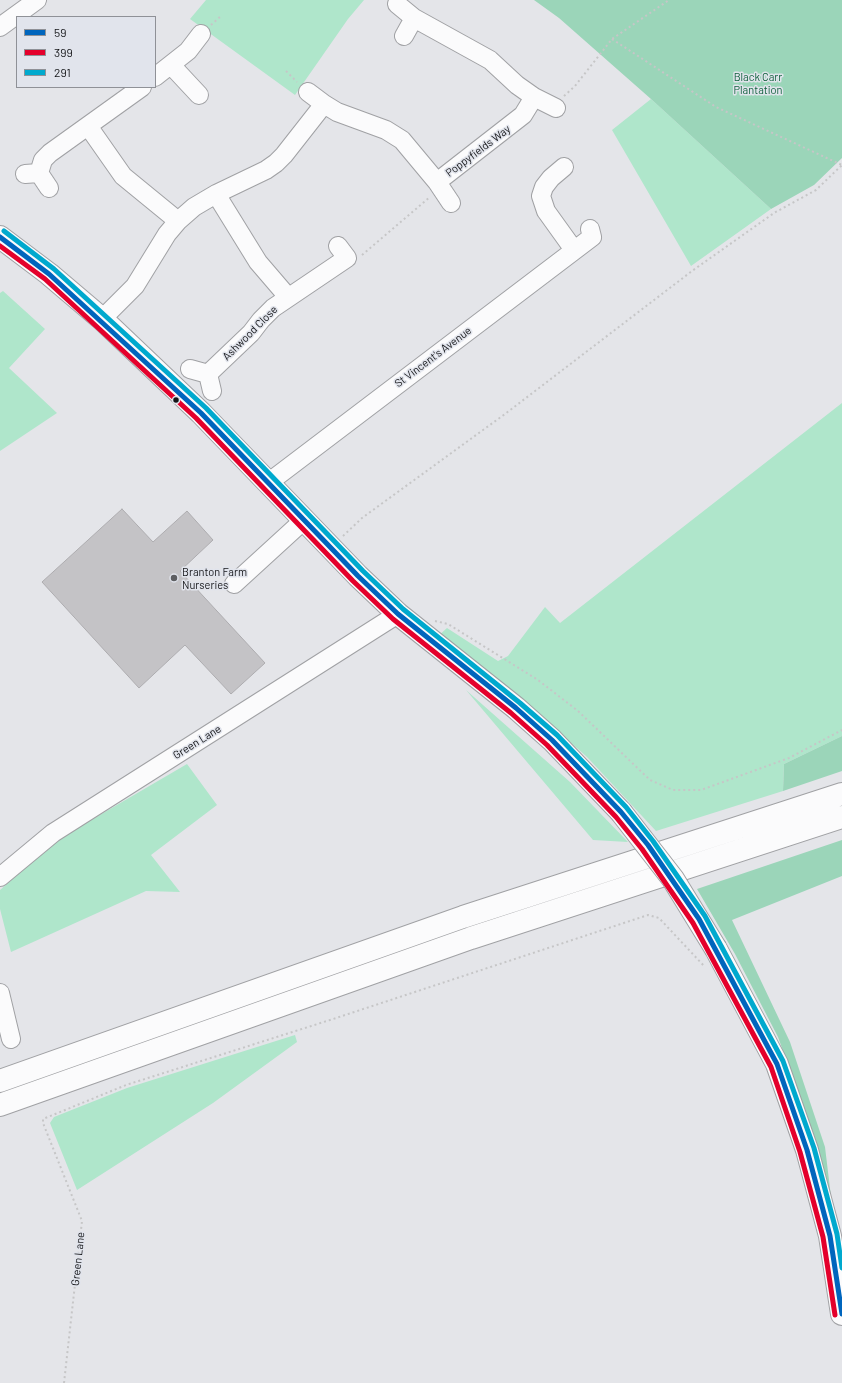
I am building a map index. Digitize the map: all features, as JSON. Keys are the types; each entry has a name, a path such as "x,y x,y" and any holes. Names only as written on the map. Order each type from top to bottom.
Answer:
{"main road":[{"path":"0,237 49,274 102,319 201,413 304,520 398,614 516,708 552,740 621,812 673,879 721,958 777,1064 807,1150 830,1236 842,1314"},
{"path":"0,1081 463,917 842,794"},
{"path":"0,1105 471,938 842,817"}],"street":[{"path":"0,27 37,0"},
{"path":"397,4 414,18 490,60 517,85 534,97 555,107"},
{"path":"404,36 414,18"},
{"path":"156,76 188,51 201,34"},
{"path":"171,65 199,96"},
{"path":"49,188 32,173 43,160 50,153 141,88"},
{"name":"Poppyfields Way","path":"308,92 337,112 386,130 398,137 410,148 439,185 489,143 497,134 516,122 534,97"},
{"path":"102,319 135,286 167,234 178,221 194,207 216,194 266,170 276,163 324,104"},
{"path":"88,126 123,176 178,221"},
{"path":"564,167 551,178 544,187 541,196 546,211 574,250"},
{"path":"439,185 451,203"},
{"name":"Ashwood Close","path":"216,194 258,262 288,297"},
{"name":"St Vincent's Avenue","path":"268,483 594,236"},
{"name":"Ashwood Close","path":"208,374 251,333 267,313 288,297 348,259"},
{"path":"190,369 208,374 212,391"},
{"path":"234,584 304,520"},
{"name":"Green Lane","path":"0,877 53,833 398,614"},
{"path":"0,993 11,1040"}],"path":[{"path":"555,107 575,86 612,38 668,0"},
{"path":"342,538 362,518 505,414 692,271 774,212 816,190 842,165 716,107 612,38"},
{"path":"348,259 439,185"},
{"path":"418,630 436,620 448,624 531,676 578,711 650,780 673,790 701,790 789,758 842,730"},
{"name":"Green Lane","path":"64,1383 82,1222 42,1123 43,1118 126,1085 330,1020 648,915 659,918 708,969 716,972 721,958"}],"green space":[{"path":"206,0 364,0 348,19 295,95 190,19"},
{"name":"Black Carr Plantation","path":"534,0 842,0 842,158 814,185 771,209 651,99 559,18"},
{"path":"651,99 771,209 691,266 612,130"},
{"path":"3,291 45,329 9,368 57,413 0,451 0,293"},
{"path":"842,403 842,736 784,764 783,791 656,831 587,757 521,699 437,637 447,628 498,661 508,656 545,607 560,623"},
{"path":"466,690 570,782 628,842 593,840"},
{"path":"842,736 842,771 783,791 784,764"},
{"path":"187,764 217,805 151,855 180,892 146,891 11,952 0,909 0,890 57,840"},
{"path":"842,840 842,876 732,920 790,1042 825,1147 832,1205 817,1145 778,1037 735,954 697,889"},
{"path":"295,1035 297,1042 213,1103 77,1190 50,1123 54,1117 127,1088"}],"building":[{"path":"122,509 153,542 187,511 213,540 180,571 265,663 231,694 185,645 139,688 42,582"}],"transit line":[{"name":"291","path":"4,231 54,269 206,408 363,571 403,609 520,703 557,735 626,807 653,841 705,916 783,1061 814,1148 837,1234 842,1268"},
{"name":"59","path":"0,237 49,274 201,413 358,576 398,614 516,708 552,740 621,812 648,845 699,919 777,1064 807,1150 830,1236 842,1314"},
{"name":"399","path":"0,246 45,279 196,418 353,581 393,619 511,713 547,745 616,817 642,849 693,923 771,1067 800,1152 823,1237 835,1315"}],"place":[{"name":"Branton Farm Nurseries","path":"174,578"}]}
